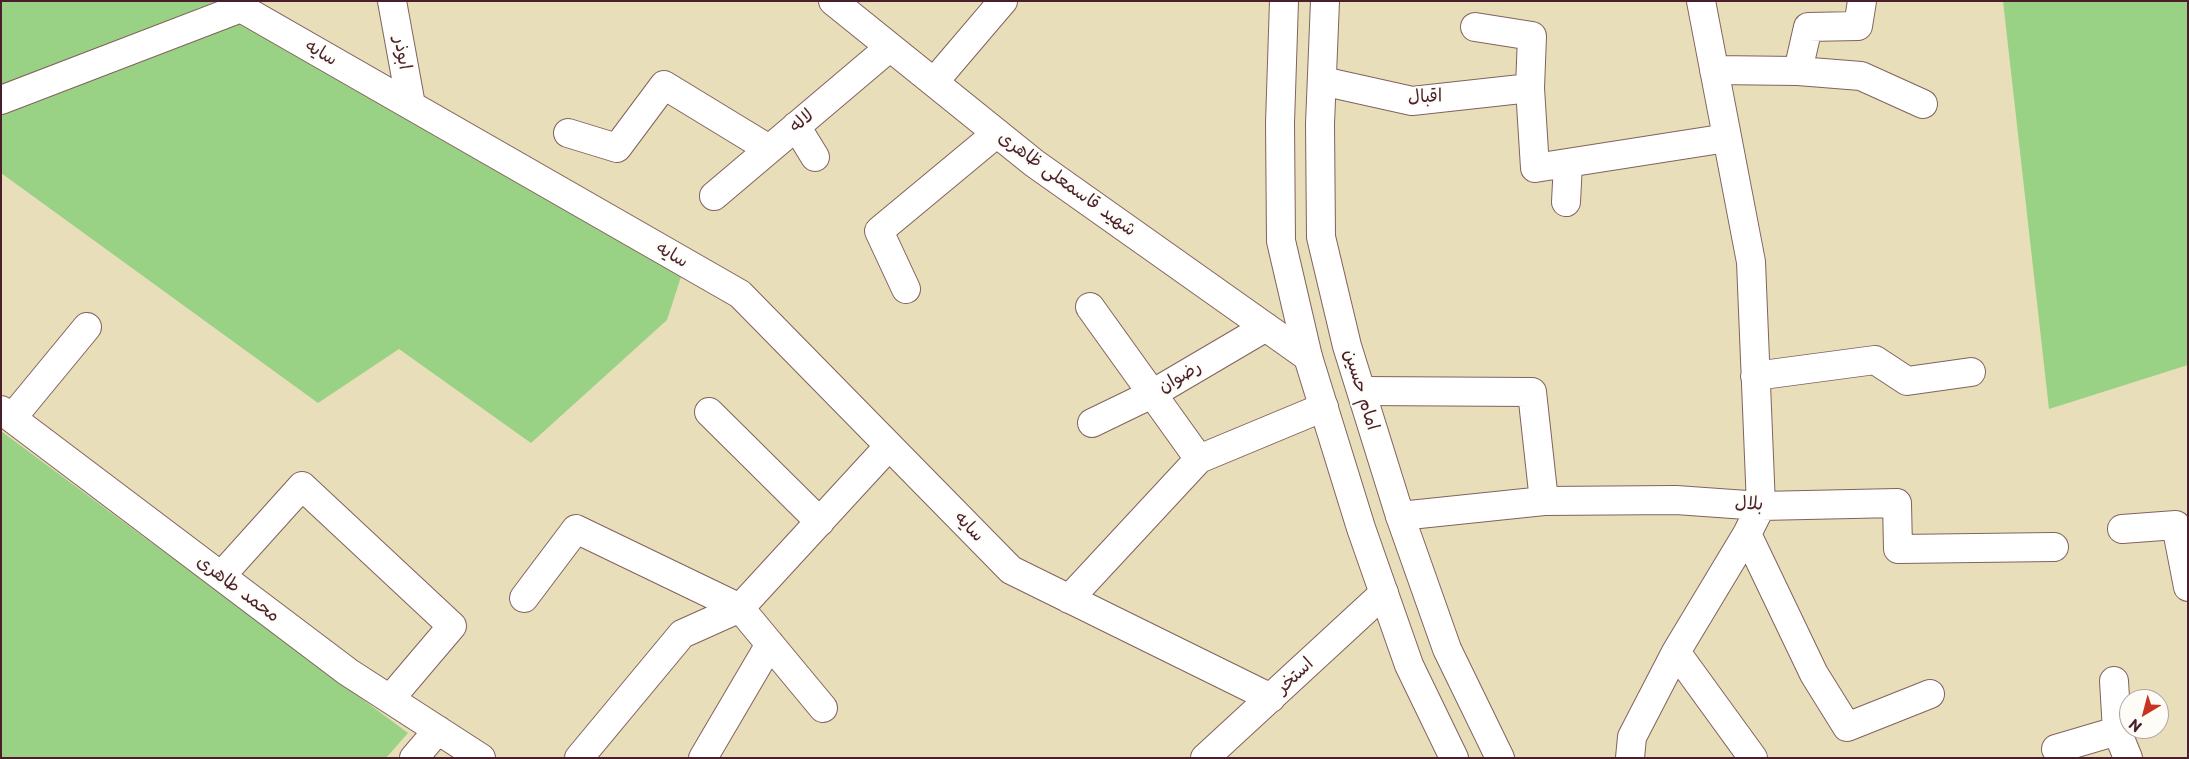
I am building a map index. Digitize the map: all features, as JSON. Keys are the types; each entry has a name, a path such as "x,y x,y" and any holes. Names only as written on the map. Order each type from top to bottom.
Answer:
{"street":[{"name":"ابوذر","path":"392,1 411,105"},
{"name":"شهید قاسمعلی ظاهری","path":"833,1 1034,163 1308,357"},
{"path":"934,82 1003,1"},
{"path":"1284,1 1280,124 1281,241 1308,357 1361,528 1409,665 1454,758"},
{"name":"امام حسین","path":"1325,1 1322,81 1321,237 1347,346 1400,516 1447,649 1500,758"},
{"path":"1630,758 1632,737 1676,652 1747,534 1761,506 1751,262 1701,1"},
{"path":"1798,71 1808,27 1858,26 1862,1"},
{"name":"سایه","path":"1,100 241,8 740,294 1011,570 1271,698"},
{"path":"1475,27 1532,36 1530,88 1534,168 1727,138"},
{"name":"لاله","path":"714,196 890,47"},
{"path":"1714,70 1798,71 1861,76 1923,104"},
{"name":"اقبال","path":"1322,81 1412,101 1530,88"},
{"path":"568,133 617,148 664,85 769,149"},
{"path":"796,126 815,157"},
{"path":"906,289 879,231 997,134"},
{"path":"1566,202 1568,163"},
{"path":"1090,307 1199,459"},
{"path":"6,414 87,327"},
{"name":"رضوان","path":"1092,423 1152,394 1266,327"},
{"path":"1308,357 1347,346"},
{"path":"1756,376 1875,360 1907,381 1971,372"},
{"path":"1362,392 1532,392 1544,501"},
{"path":"1069,599 1199,459 1324,407"},
{"path":"709,412 820,522"},
{"name":"محمد طاهری","path":"6,414 348,672 481,758"},
{"path":"579,758 682,634 740,608 889,446"},
{"path":"221,576 302,486 452,626 390,699"},
{"name":"بلال","path":"1400,516 1544,501 1676,500 1761,506 1897,502 1898,549 2054,546"},
{"path":"2122,529 2176,525 2188,587"},
{"path":"524,598 576,529 740,608 823,708"},
{"path":"1747,534 1814,674 1847,727 1930,694"},
{"name":"استخر","path":"1205,758 1384,593"},
{"path":"703,758 770,644"},
{"path":"1676,652 1753,758"},
{"path":"2114,681 2117,731 2128,758"},
{"path":"414,758 438,730"},
{"path":"2056,749 2117,731"}],"green space":[{"path":"1,1 252,1 690,249 667,320 531,443 399,349 318,403 1,173"},
{"path":"2003,1 2188,1 2188,365 2049,409"},
{"path":"1,431 408,733 386,758 1,758"}]}
